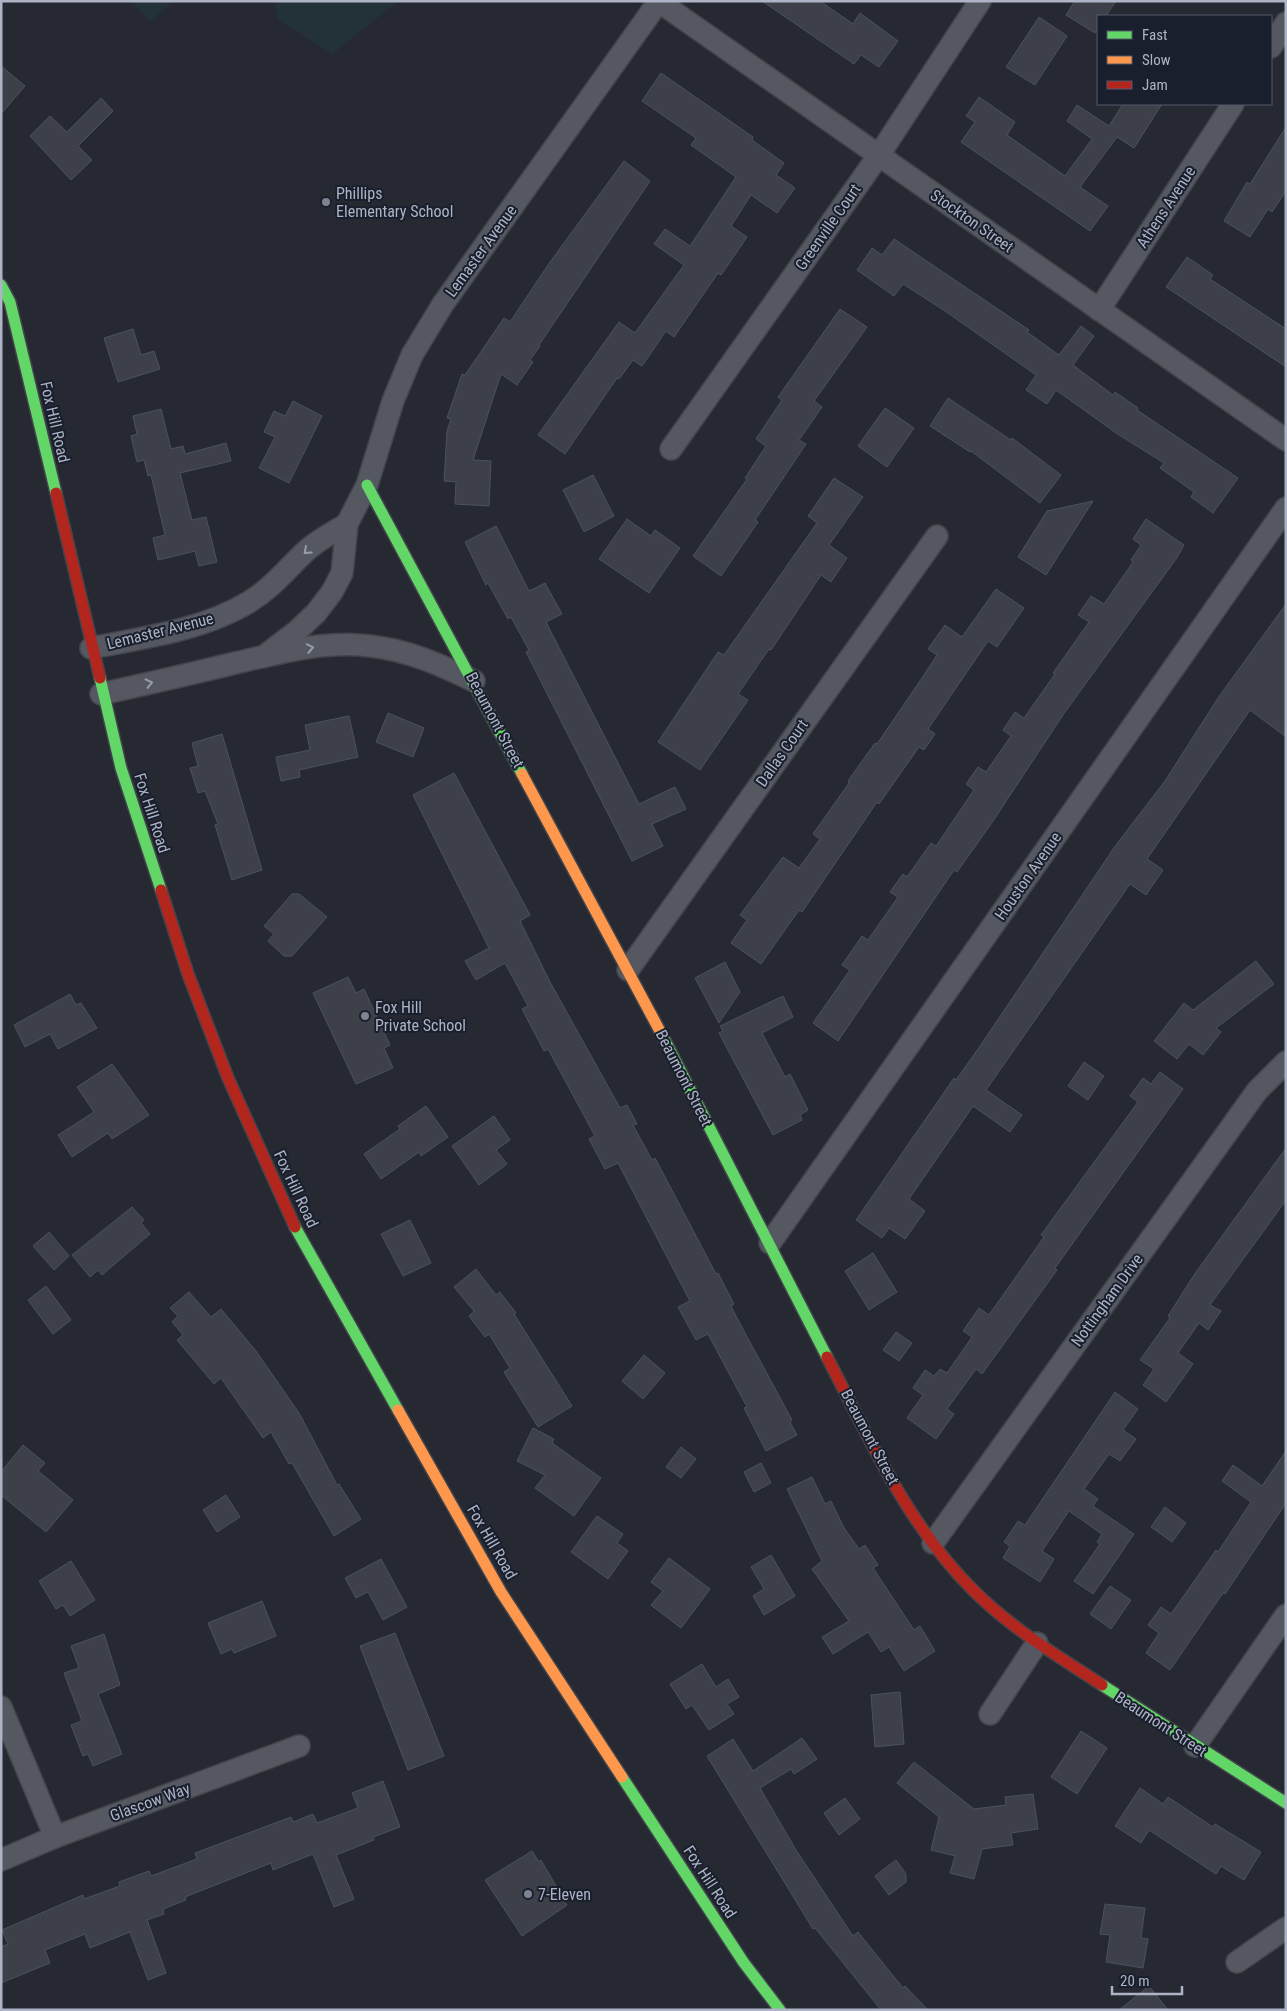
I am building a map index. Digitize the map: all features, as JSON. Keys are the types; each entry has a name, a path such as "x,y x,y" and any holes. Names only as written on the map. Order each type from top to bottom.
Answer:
{"main road":[{"name":"Fox Hill Road","path":"1,285 120,768 188,974 228,1078 295,1228 501,1592 744,1963 780,2010"},
{"name":"Beaumont Street","path":"366,485 474,681 628,970 888,1474 933,1543 957,1573 980,1596 1037,1643 1286,1803"}],"street":[{"name":"Stockton Street","path":"658,1 1286,440"},
{"name":"Lemaster Avenue","path":"263,657 297,631 332,592 342,574 347,524 366,485 396,392 423,336 448,296 658,1"},
{"name":"Greenville Court","path":"670,449 878,155 980,1"},
{"path":"1272,45 1286,24"},
{"name":"Athens Avenue","path":"1099,310 1233,105"},
{"name":"Houston Avenue","path":"770,1243 1286,508"},
{"name":"Lemaster Avenue","path":"91,648 185,628 248,603 279,580 306,550 347,524"},
{"name":"Dallas Court","path":"628,970 937,536"},
{"name":"Lemaster Avenue","path":"102,694 322,645 368,645 414,655 439,664 474,681"},
{"name":"Nottingham Drive","path":"933,1543 1256,1091 1286,1062"},
{"path":"1195,1746 1286,1615"},
{"path":"990,1714 1037,1643"},
{"path":"1,1707 55,1837"},
{"name":"Glascow Way","path":"1,1860 55,1837 299,1746"},
{"path":"1237,1962 1286,1928"}],"shaded area":[{"path":"132,1 173,1 150,22"},
{"path":"275,1 398,1 332,54 278,19"}],"building":[{"path":"762,1 820,1 853,24 860,13 898,41 879,67 861,55 854,64"},
{"path":"1075,1 1116,1 1107,15 1097,15 1097,30 1095,33 1066,15"},
{"path":"1039,17 1067,36 1035,85 1006,67"},
{"path":"1,66 25,86 1,114"},
{"path":"661,73 753,137 752,140 784,163 776,175 795,188 777,213 751,195 731,226 747,237 721,275 718,273 674,337 666,331 642,366 633,360 619,379 617,378 565,454 538,435 619,322 635,333 684,265 654,244 665,229 690,246 736,177 691,145 696,138 642,101"},
{"path":"979,97 1015,122 1007,135 1065,176 1092,139 1067,121 1077,105 1109,126 1122,105 1161,105 1134,148 1117,137 1080,187 1108,206 1090,231 961,142 975,122 966,116"},
{"path":"101,98 113,111 78,146 92,160 71,180 30,136 50,116 67,132"},
{"path":"1286,127 1286,191 1272,212 1268,209 1250,237 1224,221 1247,182 1250,184"},
{"path":"624,161 650,181 539,345 530,360 533,362 517,385 501,374 473,460 491,461 489,506 455,504 456,482 444,481 447,431 451,419 447,418 462,374 465,375 504,318 510,322 550,262"},
{"path":"894,239 1029,330 1027,332 1059,355 1081,326 1094,336 1073,365 1113,395 1115,392 1138,408 1137,410 1238,478 1213,513 1191,497 1194,492 1160,468 1164,463 1119,435 1056,390 1047,404 1026,390 1036,375 945,311 903,284 894,296 857,270 872,248 882,255"},
{"path":"1187,257 1213,275 1210,279 1286,329 1286,367 1166,287"},
{"path":"840,309 867,327 814,401 822,407 799,440 806,444 755,520 758,522 721,576 693,556 747,479 745,478 766,446 756,439 782,400 778,397"},
{"path":"133,329 141,355 154,351 160,369 118,382 104,338"},
{"path":"948,398 1011,440 1012,438 1061,475 1040,503 971,451 930,426"},
{"path":"293,401 322,416 289,483 259,468 275,437 264,432 274,411 285,416"},
{"path":"885,408 914,428 887,467 858,446"},
{"path":"161,409 171,449 183,446 185,454 226,443 231,461 180,473 192,520 206,517 217,562 199,566 195,551 158,560 153,538 165,535 151,475 148,476 144,460 137,462 131,436 137,434 133,416"},
{"path":"593,475 614,516 584,532 563,490"},
{"path":"834,478 863,497 829,545 847,558 831,582 821,575 771,650 769,649 738,694 748,700 700,770 658,742 718,652 724,655 817,523 808,516"},
{"path":"1093,501 1046,575 1018,557 1047,511"},
{"path":"627,519 651,536 655,530 680,548 649,593 599,559"},
{"path":"1146,519 1184,545 1176,559 1065,712 957,872 954,870 838,1041 813,1023 850,970 842,965 862,936 868,940 898,897 890,892 903,874 907,877 931,843 936,846 974,790 966,784 978,767 986,772 1011,736 1003,730 1015,712 1024,718 1055,674 1053,673 1089,622 1078,615 1091,596 1104,604 1133,562 1131,560 1141,545 1133,539"},
{"path":"496,526 529,591 545,583 562,614 546,622 639,804 675,787 686,809 652,824 663,846 632,861 526,652 529,650 511,617 508,619 488,583 486,585 465,542"},
{"path":"996,589 1024,608 997,647 988,641 928,729 935,734 924,750 919,747 879,804 877,802 802,912 799,910 761,964 731,943 747,920 740,915 783,857 799,868 820,839 813,834 937,655 928,649 945,625 962,637"},
{"path":"1286,604 1286,737 1250,710 1147,859 1163,870 1146,895 1130,884 986,1090 1022,1115 1010,1132 973,1106 909,1199 925,1211 905,1239 889,1228 882,1238 856,1220 954,1078 956,1080 978,1049 1116,845 1165,781 1218,698"},
{"path":"388,713 424,728 413,757 376,742"},
{"path":"349,716 358,757 299,770 300,777 281,781 276,757 310,750 305,725"},
{"path":"222,734 262,870 232,880 215,825 218,824 205,791 198,793 190,768 198,766 192,743"},
{"path":"454,773 530,915 520,921 550,982 620,1108 627,1105 637,1124 633,1125 652,1160 655,1158 716,1274 718,1273 734,1304 731,1306 737,1318 792,1420 790,1422 797,1435 766,1451 744,1408 747,1407 708,1334 696,1340 678,1307 690,1301 618,1163 605,1169 589,1139 595,1136 548,1049 544,1051 522,1009 528,1006 505,963 476,980 465,961 489,948 413,795"},
{"path":"292,894 299,894 327,917 292,956 284,956 268,941 274,934 264,926"},
{"path":"1256,961 1274,984 1216,1028 1221,1032 1203,1055 1189,1044 1177,1059 1154,1041 1184,1003 1193,1010"},
{"path":"725,962 740,992 719,1023 695,978"},
{"path":"348,977 356,993 364,989 390,1045 384,1048 393,1068 356,1084 313,993"},
{"path":"70,994 76,1005 81,1003 97,1028 58,1049 50,1034 25,1047 14,1025"},
{"path":"783,996 793,1017 762,1033 785,1077 790,1074 808,1110 800,1115 802,1120 773,1135 719,1033 723,1031 720,1026"},
{"path":"1084,1062 1104,1076 1088,1100 1068,1086"},
{"path":"112,1064 149,1115 112,1139 108,1133 72,1157 58,1135 94,1112 77,1087"},
{"path":"1160,1072 1183,1089 982,1374 976,1369 947,1409 954,1414 936,1439 907,1418 923,1395 913,1388 925,1370 934,1376 940,1369 947,1373 972,1337 963,1331 979,1308 989,1315 1044,1237 1041,1235 1138,1102 1130,1096 1143,1078 1151,1084"},
{"path":"426,1106 448,1137 421,1156 419,1152 381,1179 364,1154 400,1129 398,1126"},
{"path":"494,1116 510,1140 496,1150 507,1164 479,1185 452,1146"},
{"path":"1286,1148 1286,1200 1210,1305 1221,1311 1208,1330 1199,1323 1178,1353 1193,1364 1166,1402 1143,1385 1154,1369 1140,1360 1170,1318 1168,1316 1196,1272"},
{"path":"132,1207 144,1220 141,1223 150,1234 102,1275 98,1270 90,1277 72,1255"},
{"path":"410,1220 431,1263 403,1276 381,1234"},
{"path":"49,1232 69,1256 54,1270 33,1246"},
{"path":"873,1253 897,1292 869,1310 845,1271"},
{"path":"476,1269 496,1295 500,1292 516,1313 514,1314 572,1406 538,1427 504,1372 510,1368 489,1334 485,1337 469,1316 474,1311 454,1287"},
{"path":"46,1286 71,1320 53,1334 28,1300"},
{"path":"189,1292 211,1317 221,1309 256,1351 299,1413 337,1485 339,1484 361,1519 334,1536 292,1463 289,1464 271,1432 263,1438 221,1378 214,1384 177,1340 183,1335 172,1322 178,1316 170,1308"},
{"path":"896,1332 912,1343 899,1361 883,1350"},
{"path":"644,1355 665,1373 643,1399 622,1381"},
{"path":"1115,1392 1138,1409 1123,1430 1136,1439 1120,1461 1109,1454 1084,1489 1098,1499 1093,1506 1134,1534 1093,1594 1074,1581 1100,1544 1097,1542 1102,1534 1069,1511 1042,1551 1054,1559 1040,1582 1003,1558 1010,1546 1004,1542 1018,1521 1025,1525"},
{"path":"533,1428 554,1439 552,1443 601,1478 574,1516 535,1488 545,1475 517,1461"},
{"path":"23,1445 45,1463 38,1471 73,1500 46,1532 1,1495 1,1472"},
{"path":"681,1447 696,1459 681,1478 666,1467"},
{"path":"1286,1451 1286,1503 1225,1594 1223,1593 1170,1670 1146,1653 1159,1633 1148,1625 1161,1607 1171,1614 1216,1550 1218,1552 1251,1502 1222,1481 1233,1465 1262,1486"},
{"path":"761,1463 771,1483 754,1492 744,1472"},
{"path":"812,1477 825,1504 831,1501 844,1528 859,1549 865,1545 878,1565 873,1568 914,1630 920,1626 935,1651 904,1671 889,1647 881,1652 868,1632 833,1654 822,1637 849,1621 812,1569 822,1561 787,1489"},
{"path":"226,1495 240,1517 217,1532 203,1510"},
{"path":"1165,1507 1186,1523 1172,1542 1151,1527"},
{"path":"597,1516 623,1534 617,1543 628,1551 608,1579 571,1552"},
{"path":"771,1555 795,1596 764,1615 753,1596 764,1589 751,1567"},
{"path":"669,1558 710,1589 681,1628 651,1605 663,1591 651,1582"},
{"path":"381,1559 407,1607 383,1620 368,1592 356,1598 345,1578"},
{"path":"71,1561 95,1600 70,1616 63,1605 56,1609 39,1581"},
{"path":"1110,1586 1131,1600 1111,1629 1090,1614"},
{"path":"262,1601 276,1636 234,1653 232,1649 221,1654 208,1623"},
{"path":"395,1633 444,1756 408,1770 360,1646"},
{"path":"104,1634 120,1685 98,1694 122,1754 93,1766 88,1754 83,1756 71,1725 82,1721 64,1673 79,1668 71,1646"},
{"path":"702,1664 716,1687 728,1679 739,1697 727,1704 734,1714 709,1730 692,1705 686,1709 670,1684"},
{"path":"900,1692 904,1744 875,1747 871,1695"},
{"path":"1081,1731 1107,1748 1077,1794 1051,1777"},
{"path":"802,1738 817,1759 794,1774 791,1769 760,1788 796,1850 853,1936 858,1932 903,1988 905,1986 928,2010 881,2010 815,1928 813,1929 707,1756 733,1739 753,1771"},
{"path":"914,1762 974,1809 1006,1805 1005,1797 1033,1794 1038,1829 1011,1833 1013,1845 982,1849 974,1879 950,1873 955,1856 931,1850 939,1817 897,1783"},
{"path":"383,1781 400,1827 373,1837 374,1840 336,1855 354,1899 334,1907 313,1854 273,1870 271,1863 185,1897 186,1900 163,1909 164,1914 147,1920 166,1973 148,1980 130,1932 90,1948 85,1934 45,1950 50,1963 1,1983 1,1947 8,1944 2,1930 83,1895 84,1899 120,1886 119,1882 149,1871 151,1876 197,1859 195,1853 291,1817 293,1822 313,1814 317,1823 358,1808 352,1793"},
{"path":"1140,1788 1163,1804 1168,1797 1213,1827 1215,1824 1261,1852 1244,1880 1221,1866 1216,1874 1149,1830 1141,1843 1115,1826"},
{"path":"845,1798 860,1819 839,1835 824,1813"},
{"name":"7-Eleven","path":"532,1851 539,1862 541,1860 567,1905 522,1936 485,1880"},
{"path":"896,1860 906,1874 906,1882 889,1895 875,1876"},
{"path":"1105,1904 1145,1908 1141,1938 1148,1939 1143,1968 1106,1962 1110,1935 1100,1934"},
{"path":"1149,1986 1168,2010 1119,2010"}],"traffic: fast":[{"path":"1,285 10,302 56,493"},
{"path":"367,485 522,774"},
{"path":"100,678 121,768 161,890"},
{"path":"661,1033 827,1357"},
{"path":"295,1227 398,1410"},
{"path":"1102,1685 1286,1803"},
{"path":"622,1777 744,1963 780,2010"}],"traffic: slow":[{"path":"522,774 661,1033"},
{"path":"398,1410 501,1592 622,1777"}],"traffic: jam":[{"path":"56,493 100,678"},
{"path":"161,890 188,974 228,1078 295,1227"},
{"path":"827,1357 891,1480 950,1566 1004,1618 1102,1685"}],"place":[{"name":"Phillips Elementary School","path":"326,202"},
{"name":"Fox Hill Private School","path":"365,1016"},
{"name":"7-Eleven","path":"528,1894"}]}
